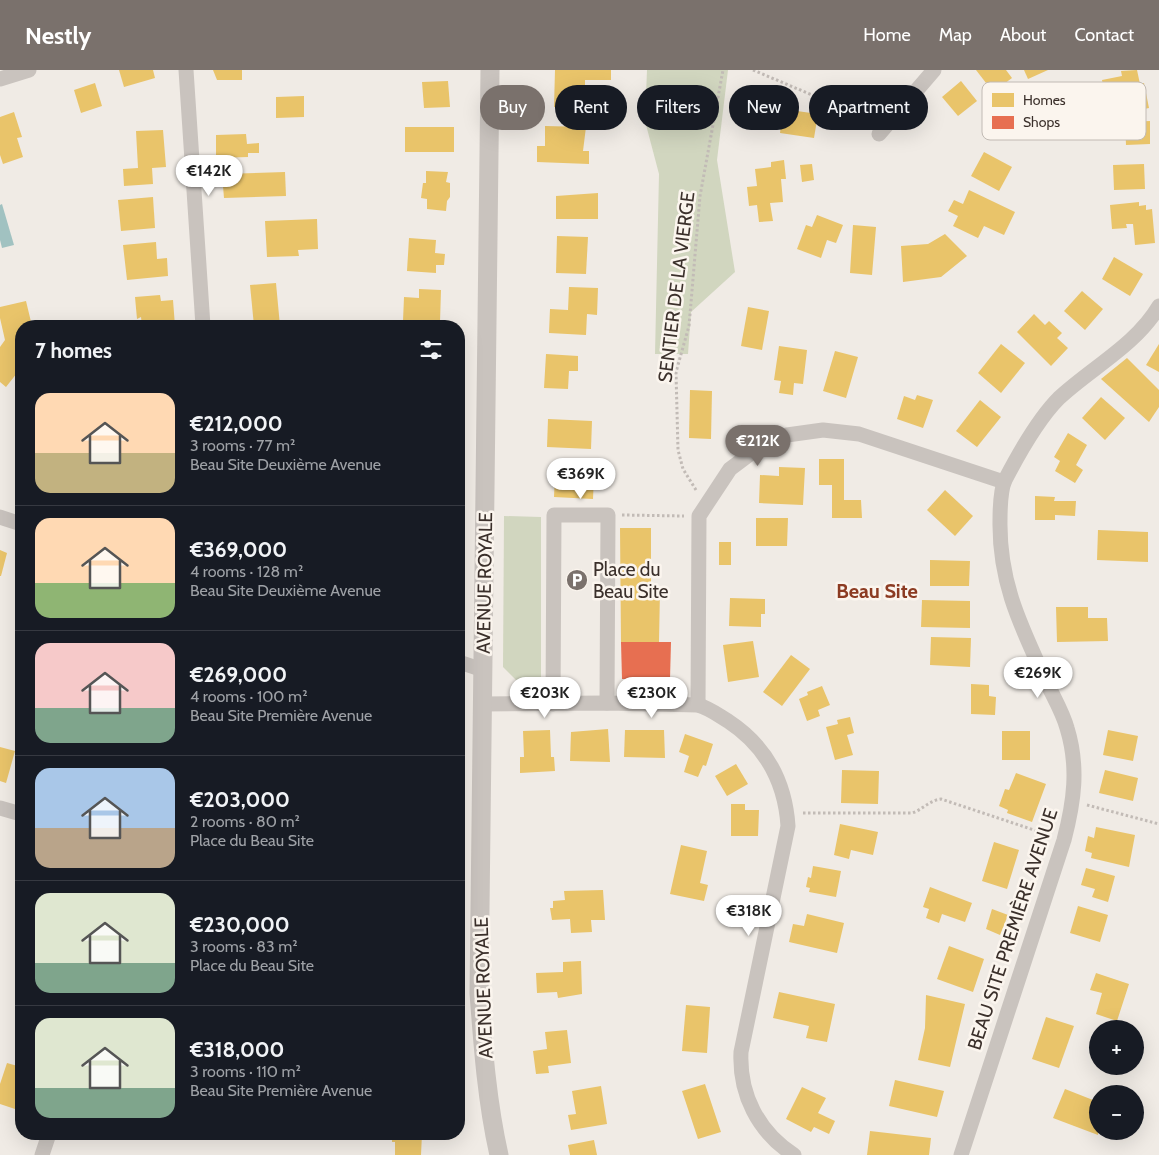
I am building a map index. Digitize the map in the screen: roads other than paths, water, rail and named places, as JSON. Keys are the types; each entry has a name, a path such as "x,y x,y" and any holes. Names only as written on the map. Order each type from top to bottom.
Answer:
{"street":[{"path":"0,79 29,70"},
{"path":"186,70 203,320"},
{"name":"AVENUE ROYALE","path":"490,70 479,993 483,1051 492,1127 499,1155"},
{"path":"879,134 934,70"},
{"name":"BEAU SITE PREMIÈRE AVENUE","path":"961,1155 1064,840 1074,801 1073,761 1067,728 1020,622 1007,584 1000,551 1000,511 1004,482 1046,414 1059,398 1125,344 1154,315 1159,306"},
{"path":"698,705 699,516 730,469 754,451 787,434 823,430 858,434 1004,482"},
{"path":"553,704 554,515 608,515 608,703"},
{"path":"0,517 15,522"},
{"path":"465,664 483,670"},
{"path":"483,704 608,703 698,705 707,708 736,727 759,746 778,775 785,798 787,813 785,846 741,1052 740,1074 755,1115 782,1147 794,1155"},
{"path":"0,808 15,812"},
{"path":"42,1155 47,1140"}],"water":[{"path":"2,204 14,245 2,248 0,240 0,205"}],"place":[{"name":"Place du Beau Site","path":"577,580"}],"district":[{"name":"Beau Site","path":"877,591"}]}
